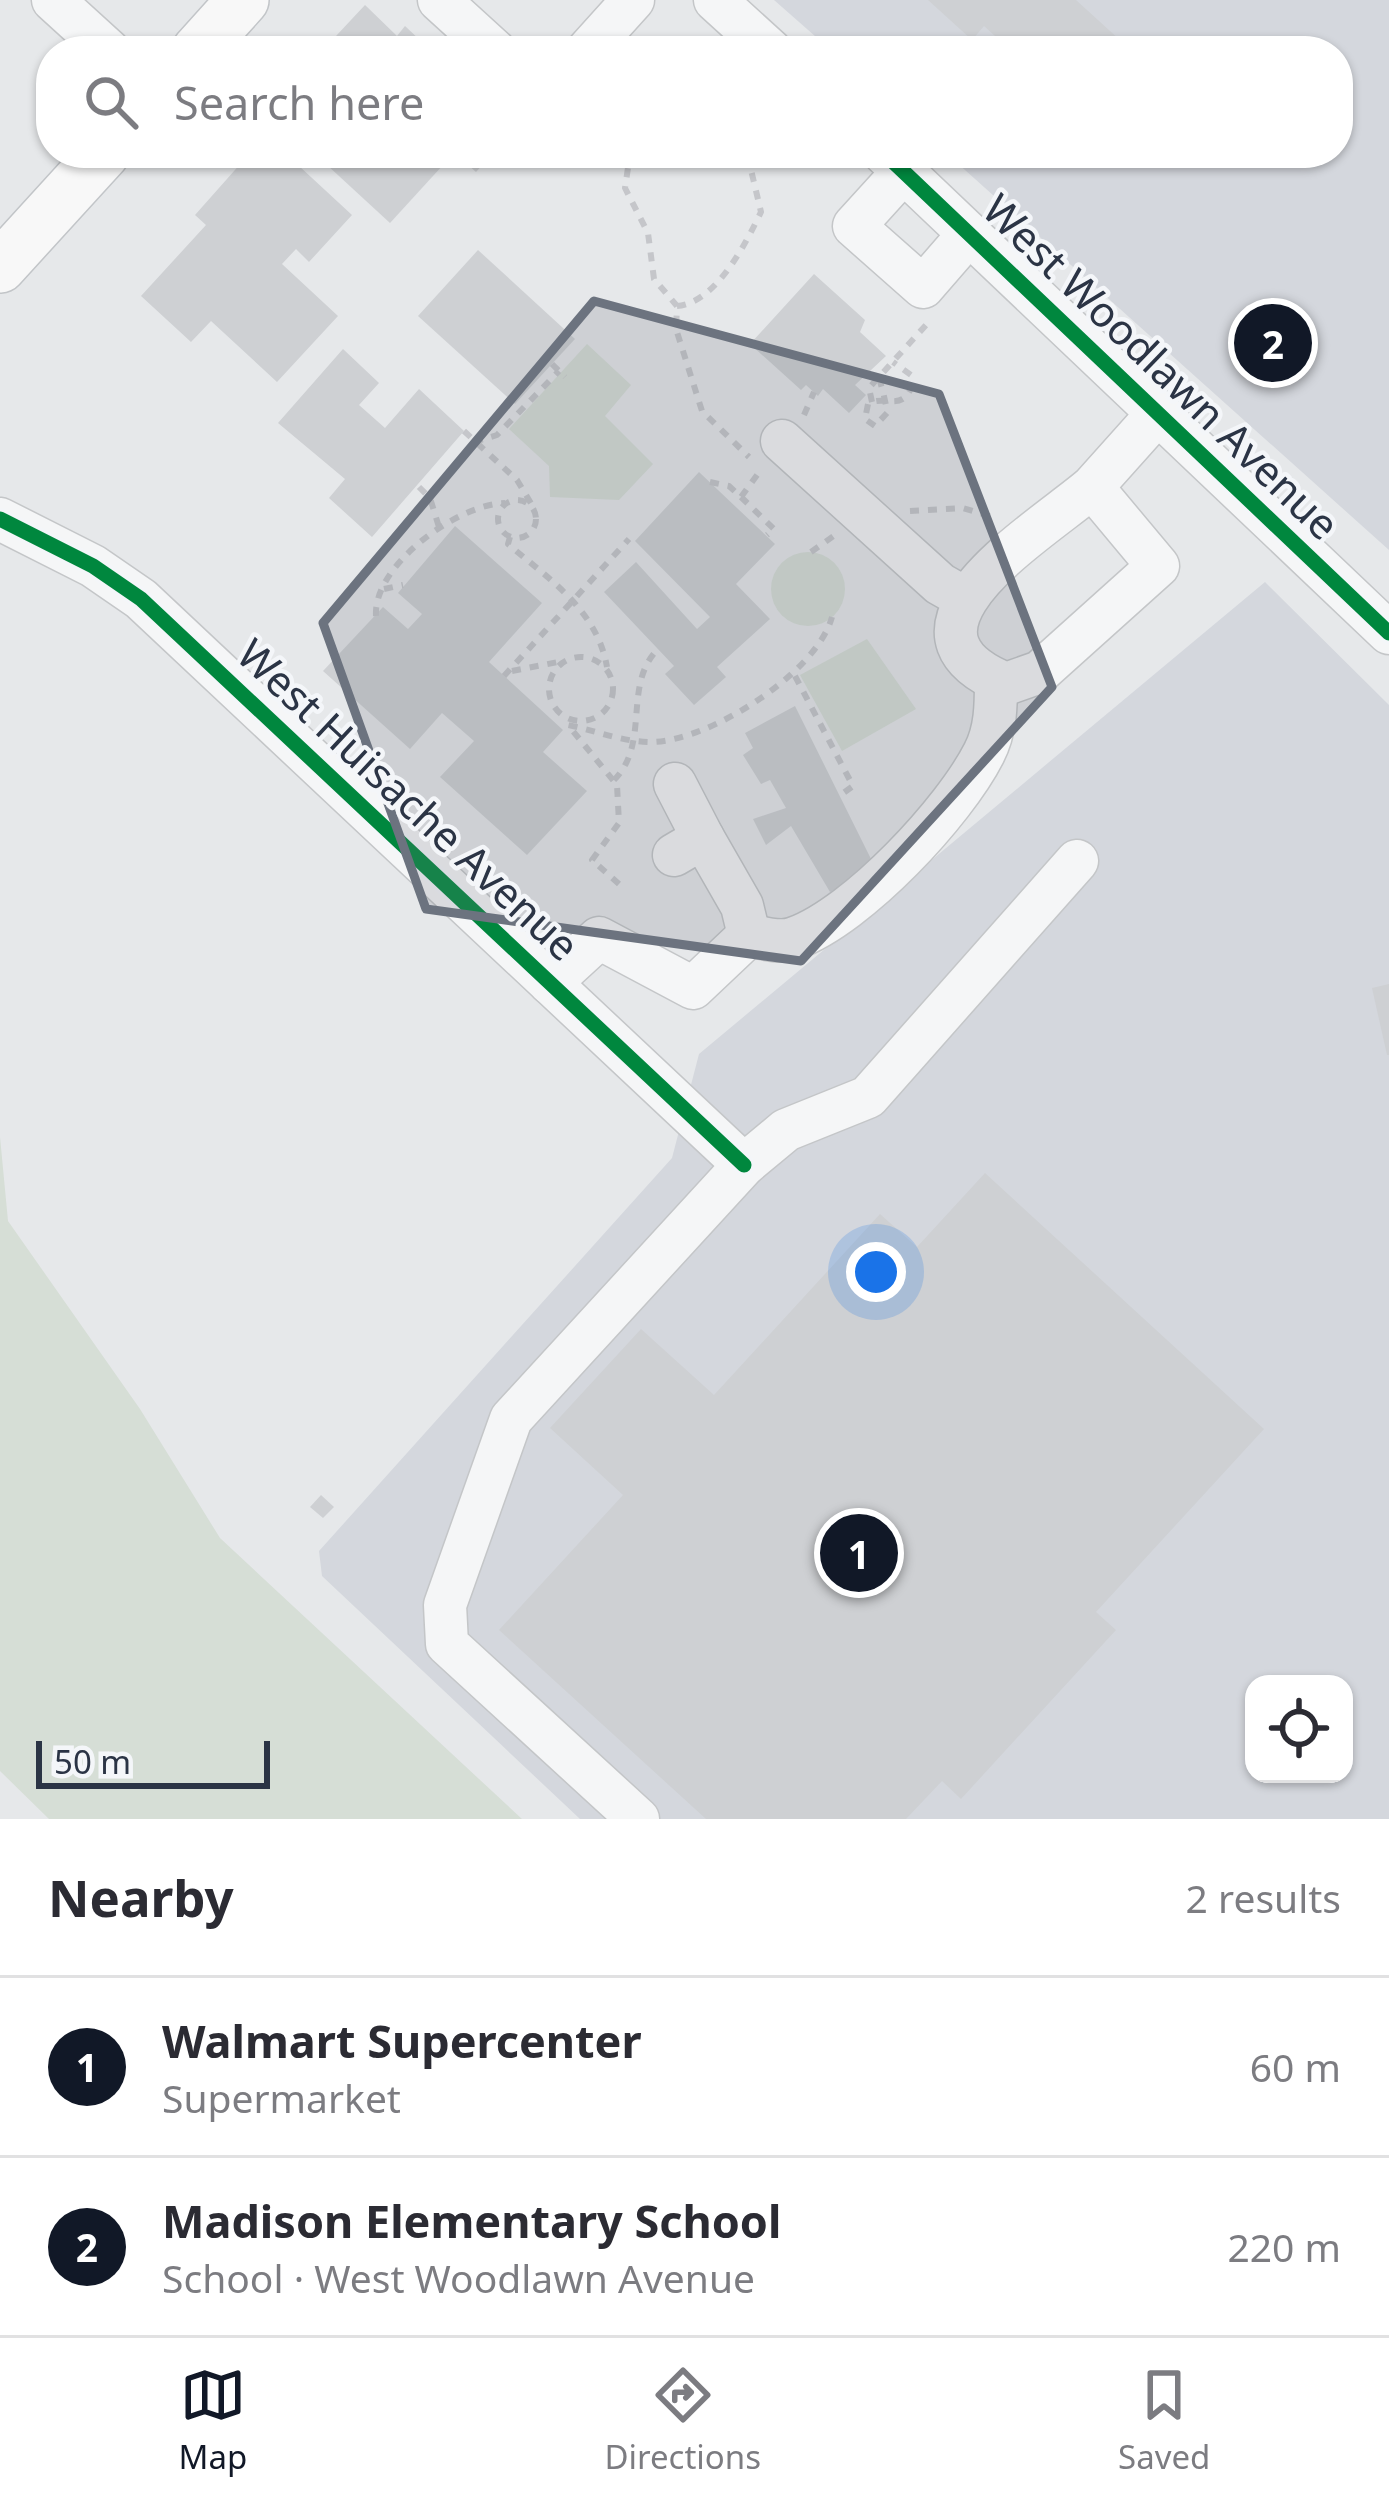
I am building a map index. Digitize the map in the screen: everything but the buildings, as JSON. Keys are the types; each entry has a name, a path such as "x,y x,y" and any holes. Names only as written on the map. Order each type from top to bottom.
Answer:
{"main road":[{"path":"211,36 243,0"},
{"path":"1,263 90,168"}],"street":[{"path":"53,0 93,36"},
{"path":"439,0 479,36"},
{"path":"715,0 755,36"},
{"path":"597,36 620,5"},
{"path":"890,168 854,226 922,287 970,234"},
{"name":"West Woodlawn Avenue","path":"900,168 1389,633"},
{"path":"1092,487 1158,566 1040,672 1006,684 996,680 958,650 952,630 963,597 1092,487 1160,411"},
{"path":"772,453 963,597"},
{"name":"West Huisache Avenue","path":"0,519 93,566 141,598 744,1165"},
{"path":"550,983 598,938 693,988 749,935 794,939 905,860 987,748 996,680"},
{"path":"675,784 688,846 742,906 749,935"},
{"path":"638,1819 447,1644 445,1605 511,1419 744,1165 786,1130 868,1097 1077,861"}],"path":[{"path":"628,168 625,188 648,233 654,279 677,306 676,329 702,412 772,453"},
{"path":"677,306 691,305 710,288 746,243 761,212 751,168"},
{"path":"872,402 869,388 926,325 921,311"},
{"path":"879,378 883,400 887,413 875,426 864,412 872,402 883,400 898,402 911,388 911,375 893,362"},
{"path":"474,442 497,435 562,374 552,364"},
{"path":"464,431 517,480 533,508 536,520 531,532 511,537"},
{"path":"418,487 430,498 439,527"},
{"path":"741,497 774,529 767,535"},
{"path":"376,616 380,590 439,527 475,508 524,501 533,508"},
{"path":"505,503 498,520 511,537"},
{"path":"511,537 508,544 574,601 597,630 613,685 609,704 594,718 568,725 614,780 622,807 619,823 592,860 619,884"},
{"path":"607,671 585,657 504,676 629,539"},
{"path":"380,590 403,585"},
{"path":"564,662 551,678 551,699 564,716 634,741 656,742 700,729 795,676 832,617"},
{"path":"614,780 625,769 634,741 642,665 658,649"},
{"path":"795,676 853,786 842,794"}],"highlighted area":[{"path":"594,301 939,394 1052,687 801,961 426,909 323,623"}],"shaded area":[{"path":"774,0 1389,0 1389,550 963,168 1353,168 1353,36 815,36"},
{"path":"587,344 631,385 605,416 653,464 619,500 550,497 549,466 509,429"},
{"path":"808,552 834,563 845,589 834,615 808,626 782,615 771,589 782,563"},
{"path":"1265,582 1389,705 1389,1819 580,1819 322,1576 319,1551 672,1158 699,1054"},
{"path":"867,639 916,709 842,751 800,675"},
{"path":"0,1137 8,1221 140,1409 220,1538 522,1819 49,1819 0,1771"}],"cycle path":[{"path":"900,168 1389,633"},
{"path":"0,519 93,566 141,599 744,1165"}],"place":[{"name":"Madison Elementary School","path":"1273,343"},
{"name":"Walmart Supercenter","path":"859,1553"}]}
